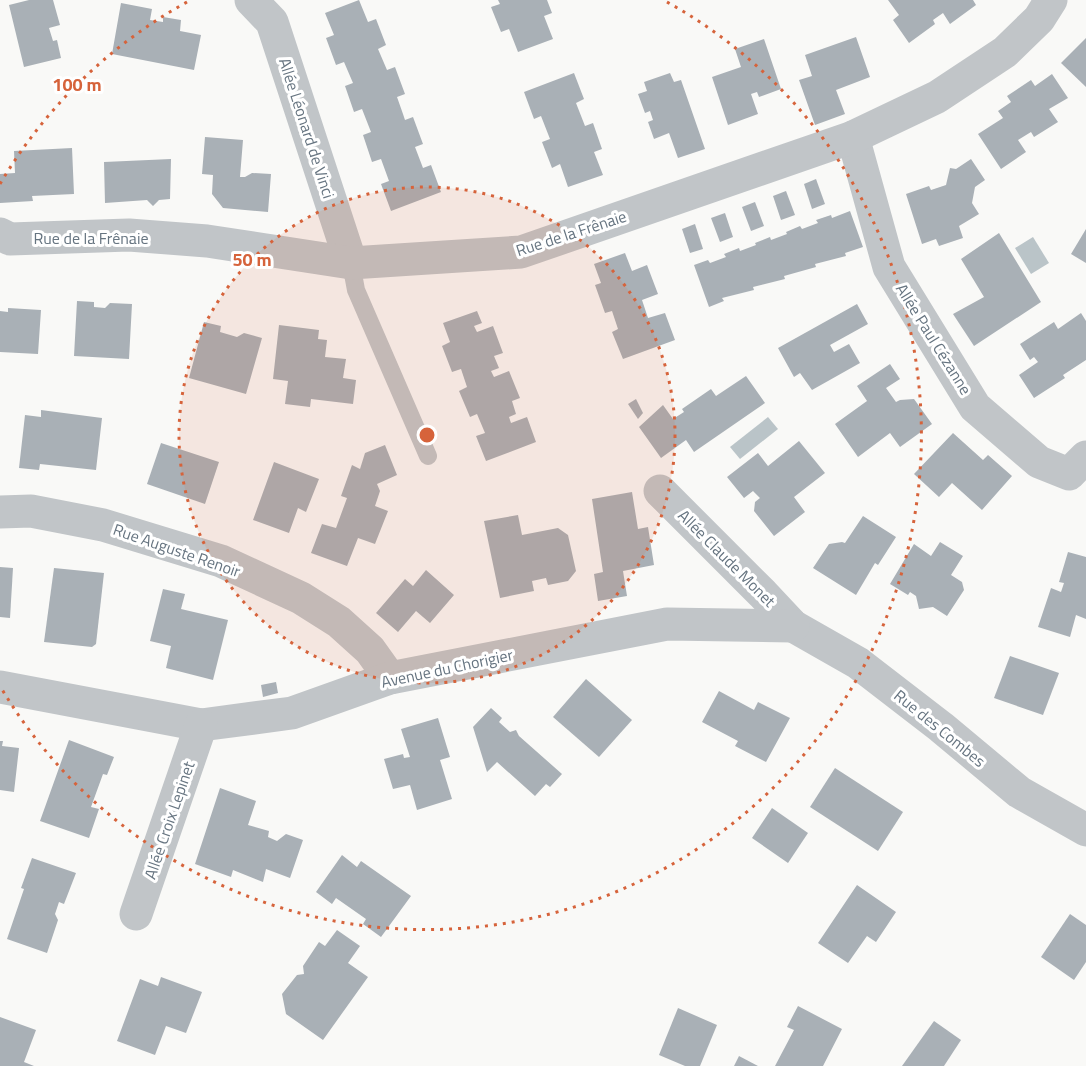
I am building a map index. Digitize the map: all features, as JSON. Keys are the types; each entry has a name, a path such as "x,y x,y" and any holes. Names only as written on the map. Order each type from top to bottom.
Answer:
{"street":[{"name":"Allée Léonard de Vinci","path":"251,0 272,22 351,262"},
{"name":"Rue de la Frênaie","path":"0,234 10,239 129,235 207,241 351,262 521,252 854,137 937,97 1005,52 1039,19 1051,0"},
{"name":"Allée Paul Cézanne","path":"854,137 889,267 975,407 1039,462 1069,474 1086,457"},
{"name":"Allée Claude Monet","path":"660,491 793,626"},
{"name":"Rue Auguste Renoir","path":"0,512 31,511 103,525 221,561 301,598 339,622 370,650 390,678"},
{"name":"Avenue du Chorigier","path":"0,687 201,725 292,713 390,678 667,624 793,626"},
{"name":"Rue des Combes","path":"793,626 858,663 941,727 1019,792 1086,830"},
{"name":"Allée Croix Lepinet","path":"136,914 201,725"}],"lane":[{"path":"351,262 356,290 428,456"}],"shaded area":[{"path":"1033,237 1049,263 1031,274 1015,248"},
{"path":"768,417 778,429 740,459 730,447"}],"building":[{"path":"29,0 53,0 60,25 49,28 53,41 57,40 61,58 24,67 9,5"},
{"path":"359,0 368,22 376,19 386,45 378,49 387,70 395,67 405,94 397,97 405,120 413,117 423,144 415,147 423,168 431,165 441,192 391,211 381,184 389,181 381,159 372,162 363,135 371,132 362,109 354,112 345,86 353,83 344,62 336,65 326,38 334,35 325,13"},
{"path":"498,0 547,0 552,13 544,16 553,39 518,52 509,29 501,32 491,7 500,4"},
{"path":"888,0 973,0 976,5 950,24 943,13 933,20 935,24 909,43 893,20 899,15"},
{"path":"121,3 152,9 150,20 163,22 163,17 181,20 180,31 201,35 194,70 112,54"},
{"path":"856,37 870,77 836,90 845,114 815,125 799,80 812,76 805,55"},
{"path":"1086,38 1086,87 1061,63"},
{"path":"764,39 781,89 759,97 757,92 751,94 758,114 728,125 712,77 741,67 735,49"},
{"path":"574,73 584,99 576,103 585,126 593,123 602,149 594,152 603,175 568,187 560,164 552,168 542,142 550,139 541,116 534,119 524,92"},
{"path":"670,73 674,82 681,80 705,149 678,158 669,133 654,139 648,122 653,120 650,111 645,113 638,94 647,91 644,82"},
{"path":"1052,74 1068,98 1049,109 1058,122 1034,137 1031,132 1018,140 1026,152 1001,169 978,134 1003,118 998,111 1011,102 1007,96 1031,80 1035,86"},
{"path":"205,137 243,140 240,177 252,173 271,174 268,212 223,208 212,194 213,175 202,174"},
{"path":"72,148 74,194 32,196 33,201 0,203 0,174 15,173 14,151"},
{"path":"171,159 170,199 159,200 153,206 147,200 105,203 104,162"},
{"path":"971,159 985,180 975,187 972,203 979,214 959,226 963,238 939,246 936,239 922,244 906,194 929,186 931,190 946,185 950,168 956,169"},
{"path":"816,179 825,204 812,209 804,184"},
{"path":"786,191 795,215 781,220 773,196"},
{"path":"755,202 764,226 751,231 742,207"},
{"path":"850,211 863,247 845,253 846,256 815,264 816,267 784,276 785,279 722,298 724,301 709,307 694,265 708,260 710,263 726,257 724,254 739,248 740,251 770,237 771,240 787,234 786,232 800,226 802,229 818,223 816,220 831,215 832,218"},
{"path":"725,213 733,237 720,242 711,218"},
{"path":"695,224 703,249 690,253 682,229"},
{"path":"1086,229 1086,263 1071,254"},
{"path":"999,233 1041,302 974,346 953,314 984,297 961,259"},
{"path":"625,253 632,271 647,265 658,294 642,300 648,318 665,313 675,340 623,359 612,332 618,329 612,311 605,313 595,285 601,283 594,264"},
{"path":"77,301 94,302 94,307 105,308 110,303 132,304 129,359 74,356"},
{"path":"857,304 868,324 830,345 834,352 849,344 860,363 812,390 800,373 794,377 778,348"},
{"path":"8,308 41,310 38,354 0,352 0,311 8,312"},
{"path":"477,311 482,323 474,326 477,332 493,326 503,353 494,356 499,368 491,371 494,377 509,371 520,398 512,401 516,414 509,417 511,423 527,417 536,442 486,461 476,436 485,433 477,414 470,417 459,391 467,387 461,369 452,372 442,346 450,342 443,323"},
{"path":"1081,313 1086,321 1086,360 1063,375 1065,378 1034,398 1019,375 1038,362 1034,357 1030,360 1020,344 1054,322 1058,329"},
{"path":"204,322 221,326 220,332 237,337 244,333 262,338 246,394 189,378"},
{"path":"279,325 319,330 318,339 327,340 325,357 346,359 343,378 356,380 353,404 311,399 310,407 285,404 288,381 273,379"},
{"path":"890,364 900,379 886,388 896,402 914,399 932,424 900,447 890,433 858,457 835,424 867,401 857,386"},
{"path":"746,376 765,403 694,452 686,440 661,458 639,427 663,405 673,419 684,412 682,409 711,389 716,396"},
{"path":"636,399 643,413 638,419 628,404"},
{"path":"41,410 102,418 96,470 40,464 39,470 19,468 25,415 41,417"},
{"path":"953,433 983,460 988,455 1012,476 982,510 952,483 939,497 914,474"},
{"path":"799,441 825,473 794,497 805,512 774,536 754,511 755,502 760,498 753,491 744,498 727,477 758,453 768,466"},
{"path":"161,443 219,462 205,504 147,484"},
{"path":"385,445 397,475 377,484 380,491 375,506 388,511 375,544 358,538 347,566 311,553 322,524 336,528 347,498 341,496 352,465 360,469 365,453"},
{"path":"274,462 319,479 306,512 298,508 289,533 253,520"},
{"path":"632,492 638,529 648,527 654,565 623,571 627,596 598,601 594,574 603,572 592,499"},
{"path":"518,515 522,535 558,528 568,535 576,571 568,581 548,585 546,578 532,581 534,591 500,598 484,521"},
{"path":"863,516 896,537 878,565 875,563 856,595 813,568 829,544 845,543"},
{"path":"940,542 963,556 951,575 962,582 964,590 947,616 933,607 919,609 916,596 910,592 908,595 890,584 914,544 931,556"},
{"path":"1068,552 1086,557 1086,619 1076,615 1070,637 1038,627 1051,588 1061,592 1064,583 1059,582"},
{"path":"0,567 13,568 10,618 0,617"},
{"path":"54,568 104,573 96,644 92,647 44,642"},
{"path":"426,570 454,595 430,623 416,611 398,632 376,613 405,579 413,586"},
{"path":"163,589 185,594 181,609 228,620 213,680 166,668 171,646 150,641"},
{"path":"1010,656 1059,673 1043,715 994,698"},
{"path":"586,679 632,720 599,757 553,717"},
{"path":"276,682 278,693 263,697 261,685"},
{"path":"719,691 754,710 758,702 790,718 766,762 735,746 738,741 702,722"},
{"path":"491,708 502,718 499,722 510,732 516,730 519,736 562,774 550,787 546,784 535,796 497,762 487,772 473,727"},
{"path":"438,718 450,757 440,760 452,799 417,810 410,785 393,789 384,759 403,754 404,758 410,757 401,729"},
{"path":"69,740 114,757 107,775 103,774 91,807 99,809 89,838 40,821"},
{"path":"0,741 3,741 2,746 19,748 14,792 0,790"},
{"path":"835,768 903,812 878,851 810,807"},
{"path":"220,788 256,801 248,825 269,831 268,837 277,841 286,834 303,840 290,878 266,869 263,882 233,870 231,877 195,864"},
{"path":"772,808 808,833 788,863 752,838"},
{"path":"342,855 357,867 361,861 411,896 381,937 363,924 366,919 336,898 332,904 316,892"},
{"path":"32,858 76,873 64,904 59,902 55,914 58,920 47,953 7,939"},
{"path":"857,885 896,912 876,942 867,936 848,963 818,943"},
{"path":"1070,914 1086,925 1086,962 1074,980 1041,957"},
{"path":"337,930 360,946 348,963 368,977 323,1040 286,1014 282,994 297,975 304,974 303,966 319,942 325,946"},
{"path":"161,977 202,992 186,1033 166,1026 155,1055 117,1041 140,979 158,986"},
{"path":"798,1006 842,1029 823,1066 775,1066 794,1030 787,1027"},
{"path":"678,1008 717,1025 700,1066 685,1066 659,1055"},
{"path":"0,1017 36,1030 24,1062 34,1066 0,1066"},
{"path":"934,1021 961,1040 944,1066 902,1066"},
{"path":"739,1056 758,1066 734,1066"}]}
